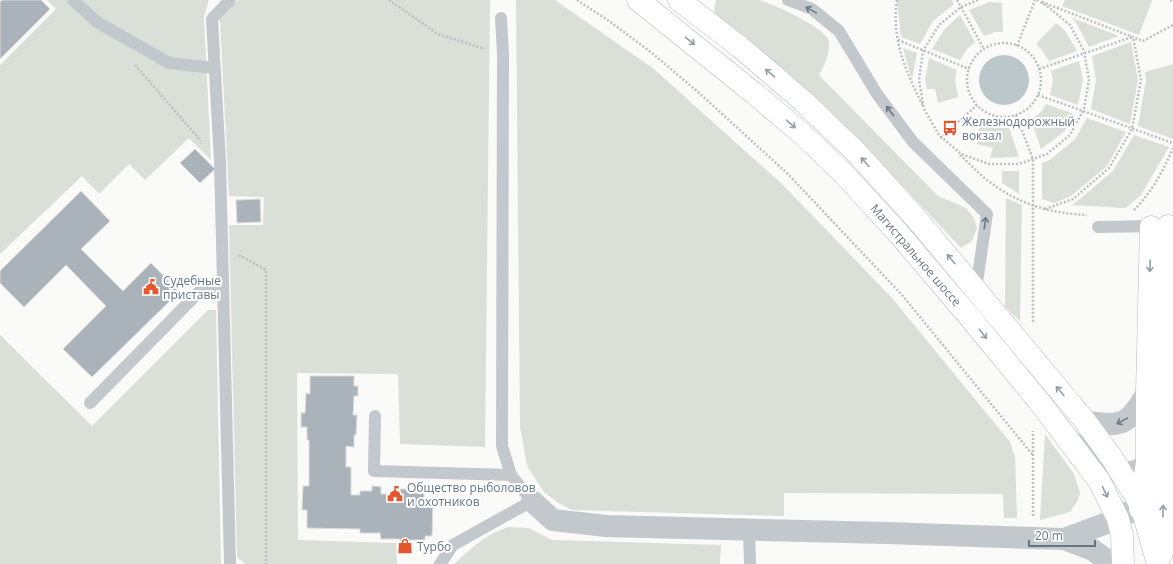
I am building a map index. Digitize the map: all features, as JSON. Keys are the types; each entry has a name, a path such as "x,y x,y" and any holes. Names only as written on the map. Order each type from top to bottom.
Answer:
{"main road":[{"name":"Магистральное шоссе","path":"638,0 761,98 800,132 841,171 899,234 1067,437 1100,482 1118,519 1122,535 1123,564"},
{"name":"Магистральное шоссе","path":"682,1 803,101 851,147 915,217 976,289 1086,421 1123,474 1141,505 1158,564"},
{"path":"1162,564 1165,408 1170,317 1164,225"},
{"path":"1126,564 1141,505 1147,464 1147,393 1164,225"},
{"path":"958,304 976,289"}],"street":[{"path":"1086,421 1113,425 1122,423 1136,411 1147,393"},
{"path":"1067,437 1095,460 1108,468 1123,474 1139,470 1147,464 1153,451 1165,408"},
{"path":"532,501 553,520 606,526 1033,539 1064,539 1118,519 1141,505"},
{"path":"1064,539 1093,550 1112,564"}],"lane":[{"path":"73,0 97,22 169,63 214,68"},
{"path":"230,0 212,19 220,162 222,293 230,564"},
{"path":"788,0 812,9 839,31 877,94 913,142 986,214 976,289"},
{"path":"667,23 682,1"},
{"path":"440,564 453,545 532,501 511,475 502,446 503,55 501,18"},
{"path":"1098,227 1164,225"},
{"path":"90,403 199,292 222,293"},
{"path":"375,416 374,471 511,475"},
{"path":"749,530 750,564"}],"path":[{"path":"389,0 438,34 503,55"},
{"path":"577,0 609,21 652,53 698,92 788,174 902,295 1032,454"},
{"path":"897,0 897,40 907,74 924,109 939,135 986,180 1004,192 1033,206 1064,214 1095,215"},
{"path":"957,0 984,49"},
{"path":"924,109 919,80 924,51 938,25 960,7 978,0"},
{"path":"1036,0 1143,41 1173,25"},
{"path":"1017,46 1036,0"},
{"path":"941,137 961,154 989,164 1019,164 1047,154 1070,135 1083,112 1089,80 1085,54 1070,25 1047,6 1036,0"},
{"path":"1039,70 1133,37"},
{"path":"1045,209 1073,199 1109,168 1132,129 1141,80 1133,37"},
{"path":"897,40 969,69"},
{"path":"997,44 1010,44 1017,46 1032,56 1039,70 1041,80 1038,95 1032,104 1023,112 1010,117 998,117 986,112 977,105 969,93 967,80 969,69 975,56 984,49 997,44"},
{"path":"1038,95 1173,144"},
{"path":"941,137 977,105"},
{"path":"1016,115 1033,159 1033,325"},
{"path":"1130,214 1154,186 1163,172 1173,148"},
{"path":"1033,427 1033,539"}],"shaded area":[{"path":"47,0 209,0 204,17 211,160 189,138 145,180 129,164 99,194 82,176 0,254 0,65 56,9"},
{"path":"238,0 490,0 485,447 400,444 398,374 297,373 298,540 396,543 397,564 245,564 237,557 229,225 263,225 264,197 229,196 220,20"},
{"path":"516,0 555,0 654,69 783,185 892,298 1010,442 1015,457 1017,518 1004,518 1003,494 784,493 784,516 572,510 557,502 544,492 527,466 520,426"},
{"path":"716,0 759,0 795,16 822,32 829,41 829,46 825,62 819,75 938,196 966,208 974,218 977,228 972,241 961,248 864,145 788,73 717,17 714,12"},
{"path":"897,0 952,0 954,4 933,21 920,44 901,37"},
{"path":"1065,0 1152,0 1139,35 1062,6"},
{"path":"990,2 1002,3 1003,32 995,32 984,36 969,10"},
{"path":"960,15 975,42 967,49 960,60 932,49 944,30"},
{"path":"1070,17 1119,36 1089,47 1075,21"},
{"path":"1056,23 1064,29 1077,51 1049,61 1036,44"},
{"path":"1131,42 1138,80 1130,124 1091,109 1096,80 1092,56"},
{"path":"903,48 917,53 912,80"},
{"path":"999,55 1009,55 1022,62 1029,75 1029,85 1022,98 1009,105 999,105 990,101 983,94 979,85 979,75 983,66 990,59"},
{"path":"929,58 957,70 955,80 958,97 938,103 935,89 927,89 925,80"},
{"path":"1079,61 1083,80 1078,105 1050,95 1053,80 1051,71"},
{"path":"1173,64 1173,139 1138,126 1146,80 1145,72"},
{"path":"1046,104 1074,114 1065,131 1041,149 1031,120 1042,111"},
{"path":"1087,118 1126,132 1107,166 1071,196 1054,203 1042,199 1042,163 1050,160 1075,139"},
{"path":"980,122 996,128 1009,128 1019,157 990,158 993,148 977,144"},
{"path":"1134,135 1169,147 1141,195 1126,208 1071,205 1113,171"},
{"path":"1002,171 1019,171 1019,194 1002,183"},
{"path":"1006,198 1022,205 1020,321 1005,307"},
{"path":"208,310 216,310 221,564 0,564 0,335 92,426"},
{"path":"1045,434 1074,474 1080,493 1078,500 1070,512 1040,520"},
{"path":"508,527 529,528 552,540 721,545 720,564 454,564 485,538"}],"building":[{"path":"2,0 41,0 50,9 0,59 0,2"},
{"path":"195,149 215,169 200,183 180,163"},
{"name":"Судебные приставы","path":"81,191 110,221 81,249 123,291 151,263 179,292 92,377 63,349 106,306 66,265 24,307 0,283 0,271"},
{"path":"260,199 261,222 237,223 236,200"},
{"path":"310,376 354,376 354,386 358,386 358,396 354,396 353,415 357,415 354,447 346,446 346,467 351,467 351,495 360,495 360,491 372,491 372,486 381,487 381,494 400,494 400,489 413,489 413,493 424,493 424,498 433,498 432,536 425,536 425,540 409,540 409,546 400,545 400,539 381,539 380,533 360,533 360,529 307,528 307,510 302,510 303,486 309,486 309,440 307,440 307,427 301,427 301,413 305,413 306,393 310,394"}],"place":[{"name":"Железнодорожный вокзал","path":"950,128"},
{"name":"Судебные приставы","path":"151,287"},
{"name":"Общество рыболовов и охотников","path":"395,494"},
{"name":"Турбо","path":"405,546"}]}
